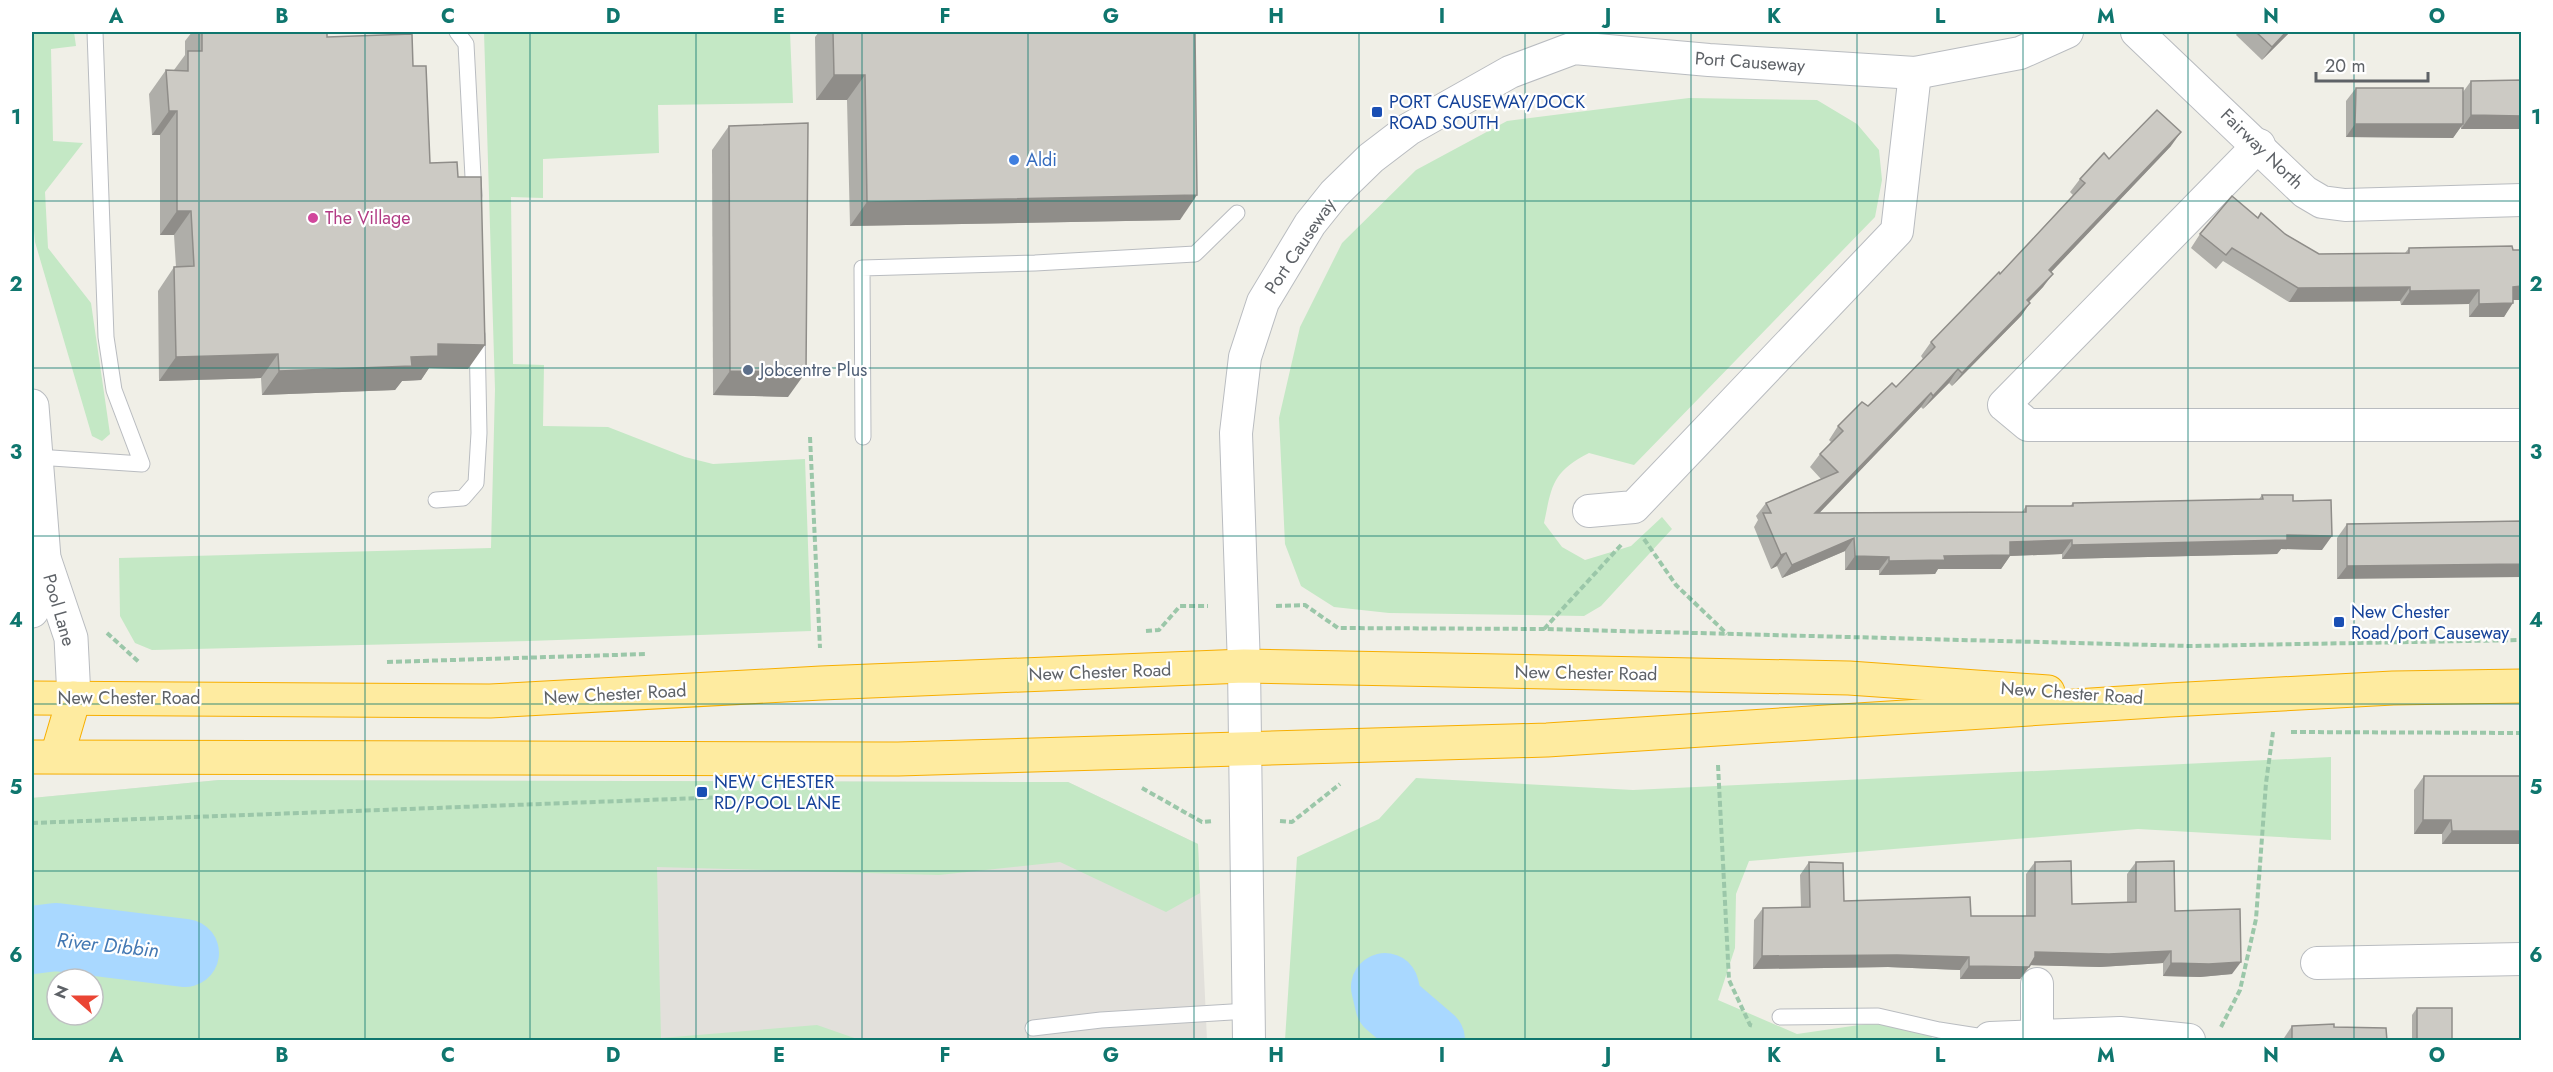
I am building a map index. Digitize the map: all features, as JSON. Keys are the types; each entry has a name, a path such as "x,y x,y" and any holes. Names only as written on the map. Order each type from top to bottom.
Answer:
{"highway":[{"name":"New Chester Road","path":"32,698 490,701 821,682 1244,666 1849,678 2169,700"},
{"name":"New Chester Road","path":"44,756 898,759 1548,740 2169,700 2393,688 2522,686"},
{"path":"44,756 74,698"},
{"path":"32,707 44,756"}],"street":[{"name":"Port Causeway","path":"1249,1026 1244,666 1236,433 1245,357 1263,302 1310,224 1334,194 1371,158 1409,129 1510,72 1574,40 1710,60 1915,73 2020,53 2067,32"},
{"name":"Fairway North","path":"2137,32 2259,145 2305,192 2322,202 2345,205 2522,200"},
{"path":"1589,511 1634,507 1898,231 1915,73"},
{"path":"2259,145 2004,405 2028,425 2522,425"},
{"name":"Pool Lane","path":"32,406 44,558 71,638 74,698"},
{"name":"Pool Lane","path":"32,611 44,558"},
{"path":"2317,963 2522,959"},
{"path":"2037,984 2037,1035"},
{"path":"1990,1038 2120,1033 2189,1041"}],"lane":[{"path":"37,457 142,464 114,390 106,337 95,32"},
{"path":"457,32 466,44 474,210"},
{"path":"863,437 862,268 1035,263 1195,254 1237,213"},
{"path":"436,500 464,498 476,483 479,433 476,316"},
{"path":"1780,1017 1878,1016 1939,1030 1990,1038"},
{"path":"1033,1028 1101,1020 1249,1026"}],"path":[{"path":"810,437 820,648"},
{"path":"1544,629 1629,536"},
{"path":"1644,537 1676,585 1726,634"},
{"path":"2219,1030 2240,990 2256,919 2266,783 2273,732"},
{"path":"1718,763 1729,980 1750,1025 1761,1029"}],"shaded area":[{"path":"219,780 1068,782 1198,844 1207,1040 32,1040 32,798"}],"green space":[{"path":"32,32 74,32 76,46 51,49 53,141 83,143 45,192 48,248 91,303 110,434 102,441 92,436 35,242 32,208"},
{"path":"484,32 790,32 793,103 658,105 659,153 543,159 543,198 511,197 513,364 544,365 543,426 608,427 685,457 713,464 805,459 811,631 529,641 152,650 135,643 120,616 119,558 491,548 495,389"},
{"path":"1689,98 1817,100 1857,124 1879,150 1882,180 1875,217 1634,465 1589,453 1577,460 1561,473 1556,481 1544,523 1562,547 1585,560 1631,546 1662,517 1672,529 1601,606 1584,616 1389,613 1334,607 1301,586 1285,544 1279,418 1300,327 1342,243 1416,170 1507,121"},
{"path":"2331,757 2331,840 2138,829 1749,861 1736,894 1735,948 1718,1000 1797,1034 1880,1022 1926,1031 1934,1040 1285,1040 1297,857 1379,819 1416,778 1633,790"},
{"path":"219,780 1068,782 1198,844 1200,893 1166,912 1060,862 939,875 657,867 661,1038 817,1025 860,1040 32,1040 32,960 180,970 122,916 32,924 32,798"}],"building":[{"name":"The Village","path":"202,32 327,32 327,37 412,34 413,66 426,66 430,163 457,162 458,177 481,177 485,345 438,344 438,356 411,357 412,366 279,371 278,354 176,357 174,267 194,266 191,211 177,211 177,111 169,111 166,70 188,71 188,51 202,51"},
{"name":"Aldi","path":"833,32 1195,32 1197,195 867,202 865,75 834,75"},
{"path":"2256,32 2286,32 2272,47"},
{"path":"2522,80 2522,116 2471,115 2471,81"},
{"path":"2356,88 2463,88 2463,124 2355,124"},
{"path":"2157,110 2181,132 2049,270 2053,274 2027,300 2030,303 1962,373 1958,369 1933,396 1931,393 1815,513 2026,512 2026,506 2073,506 2073,503 2263,499 2262,495 2293,495 2293,501 2331,500 2332,536 2287,535 2287,540 2072,545 2072,540 2010,542 2010,555 1944,556 1945,560 1889,561 1889,557 1855,556 1854,538 1792,565 1786,553 1781,555 1763,513 1771,513 1766,503 1838,472 1820,454 1843,431 1838,426 1862,402 1868,406 1892,383 1896,387 1935,347 1931,342 1999,272 2000,274 2085,183 2080,179 2104,153 2109,159"},
{"path":"808,123 806,372 730,371 729,126"},
{"path":"2232,196 2258,218 2261,213 2285,234 2319,254 2409,253 2409,248 2512,246 2513,250 2522,250 2522,286 2513,287 2513,303 2479,304 2479,290 2410,291 2410,287 2298,288 2232,248 2226,255 2200,234"},
{"path":"2522,521 2522,564 2347,566 2347,524"},
{"path":"2424,776 2522,776 2522,831 2452,831 2451,820 2423,820"},
{"path":"2071,861 2072,904 2136,902 2136,862 2174,861 2175,911 2240,909 2241,962 2171,963 2171,951 2109,954 2035,952 2035,957 2029,967 1969,966 1969,957 1762,956 1763,908 1810,907 1809,862 1843,863 1844,901 1970,897 1971,916 2035,916 2035,862"},
{"path":"2417,1008 2452,1008 2452,1040 2417,1041"},
{"path":"2334,1024 2334,1027 2386,1028 2387,1041 2292,1041 2292,1026"}],"waterway":[{"name":"River Dibbin","path":"32,940 56,937 185,953"},
{"path":"1385,987 1389,1004 1431,1040"}],"place":[{"name":"PORT CAUSEWAY/DOCK ROAD SOUTH","path":"1377,112"},
{"name":"Aldi","path":"1014,160"},
{"name":"The Village","path":"313,218"},
{"name":"Jobcentre Plus","path":"748,370"},
{"name":"New Chester Road/port Causeway","path":"2339,622"},
{"name":"NEW CHESTER RD/POOL LANE","path":"702,792"}]}
